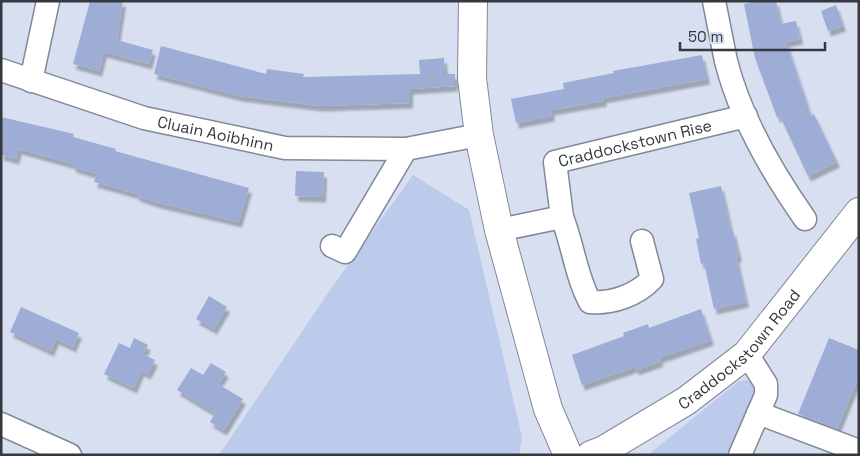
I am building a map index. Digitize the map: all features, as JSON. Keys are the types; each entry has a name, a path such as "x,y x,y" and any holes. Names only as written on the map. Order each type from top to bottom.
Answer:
{"main road":[{"path":"473,1 472,78 479,135 499,230 548,409 568,455"},
{"name":"Craddockstown Road","path":"591,455 604,450 686,401 747,354 859,212"}],"street":[{"path":"31,81 48,1"},
{"path":"714,1 727,63 746,116 780,184 805,219"},
{"name":"Cluain Aoibhinn","path":"1,70 144,118 285,148 406,149 479,135"},
{"name":"Craddockstown Rise","path":"562,217 555,162 746,116"},
{"path":"339,249 406,149"},
{"path":"499,230 562,217 572,242 581,285 590,302 605,304 643,289 652,279 642,241"},
{"path":"740,455 766,395 766,384 747,354"},
{"path":"758,413 859,451"},
{"path":"1,424 70,455"}],"shaded area":[{"path":"413,175 469,210 522,437 519,455 219,455 328,293"},
{"path":"750,380 756,386 757,397 733,451 723,455 648,455 739,381"}],"building":[{"path":"90,1 123,1 117,40 153,50 149,64 104,52 99,71 73,64"},
{"path":"755,1 776,1 781,24 796,21 800,39 786,42 811,116 814,114 837,162 808,176 780,116 777,117 755,58 744,4"},
{"path":"836,5 843,26 828,31 821,11"},
{"path":"161,46 266,74 267,69 304,74 303,77 420,74 419,60 444,58 445,74 455,74 455,86 410,89 410,103 319,106 239,96 154,74"},
{"path":"702,55 707,79 603,98 604,101 551,110 552,116 516,123 511,99 564,89 563,83 614,73 613,71"},
{"path":"1,117 74,134 73,137 116,149 115,151 249,188 239,222 158,203 137,196 137,194 94,182 97,174 73,167 73,164 19,149 16,159 1,155"},
{"path":"296,171 324,172 323,197 295,196"},
{"path":"721,186 731,231 733,231 739,256 736,257 746,302 714,309 704,263 701,264 696,239 699,238 689,193"},
{"path":"209,296 227,307 214,329 196,319"},
{"path":"21,307 79,333 73,347 56,339 51,351 10,332"},
{"path":"701,309 711,340 659,358 661,361 636,370 635,367 582,385 572,355 624,336 623,333 648,324 649,328"},
{"path":"134,338 148,345 143,354 155,360 148,374 141,371 134,388 104,374 119,343 130,348"},
{"path":"829,338 859,350 859,376 837,429 798,414"},
{"path":"211,363 226,372 218,384 243,399 224,430 210,422 215,413 177,390 191,368 203,375"}]}
